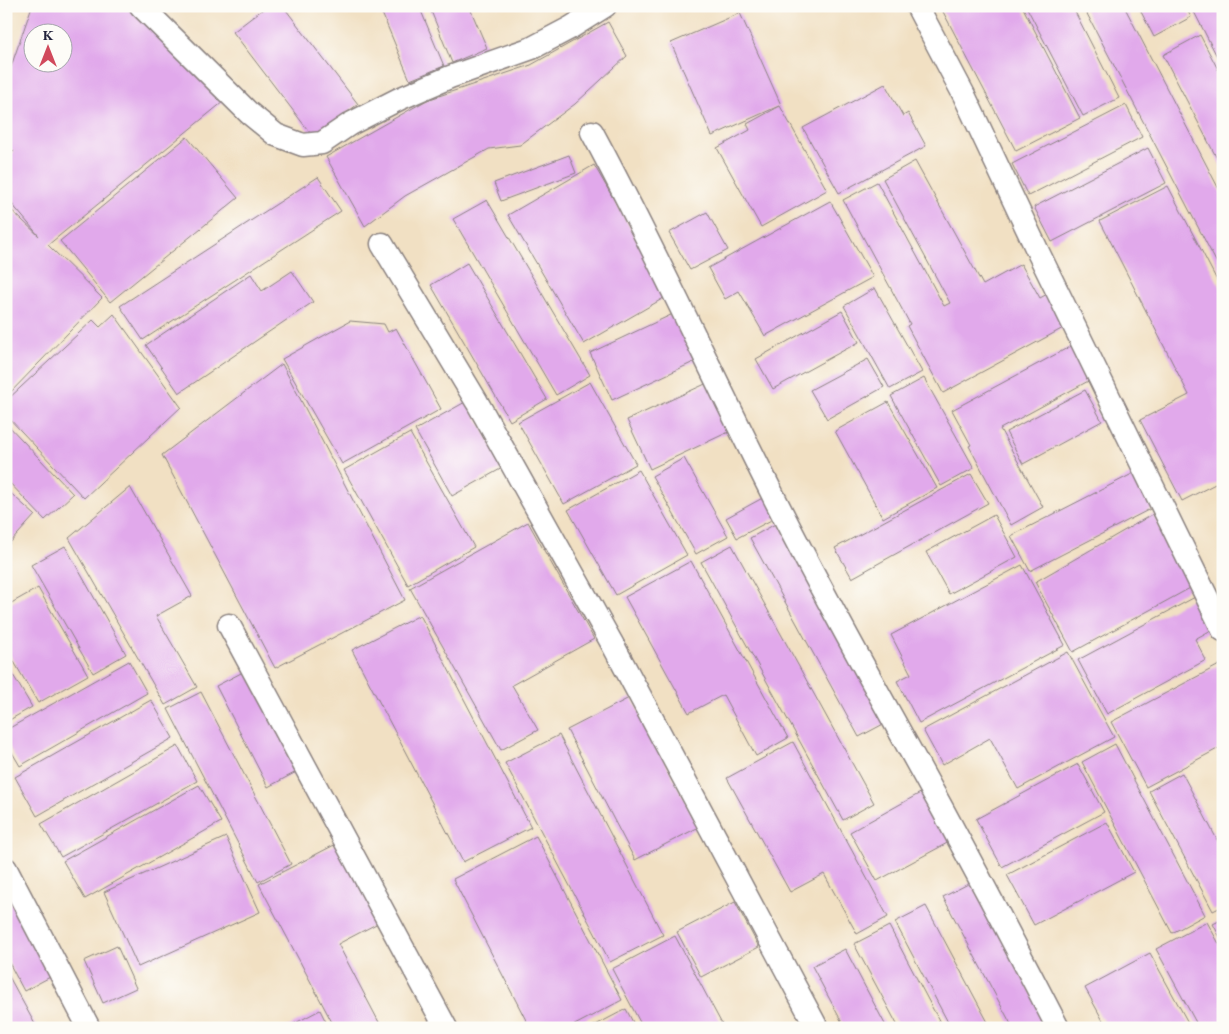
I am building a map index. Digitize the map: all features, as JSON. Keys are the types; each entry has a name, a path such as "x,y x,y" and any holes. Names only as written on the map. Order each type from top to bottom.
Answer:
{"street":[{"path":"142,6 249,113 276,135 303,146 322,143 350,124 399,98 532,48 570,28 605,6"},
{"path":"917,6 964,94 1039,254 1223,630"},
{"path":"592,132 637,214 710,370 780,511 859,659 945,813 1058,1028"},
{"path":"382,244 477,402 614,648 817,1028"},
{"path":"229,625 446,1028"},
{"path":"6,868 89,1028"}],"building":[{"path":"32,6 135,6 229,97 48,245 102,298 6,397 6,205 39,236 6,197 6,157 14,151 6,149 6,81 22,35 22,72 72,72 72,22 26,22"},
{"path":"267,6 283,6 358,104 314,138 233,32"},
{"path":"379,6 419,6 444,66 410,80"},
{"path":"429,6 469,6 487,48 452,63"},
{"path":"940,6 1022,6 1080,118 1016,151"},
{"path":"1026,6 1072,6 1119,98 1083,116"},
{"path":"1083,6 1124,6 1223,197 1223,275"},
{"path":"1138,6 1185,6 1191,17 1154,37"},
{"path":"1191,6 1223,6 1223,68"},
{"path":"740,13 781,105 712,136 671,43"},
{"path":"608,22 627,56 575,104 520,145 489,149 405,196 365,226 326,157 427,100 531,65"},
{"path":"1200,35 1223,79 1223,170 1163,55"},
{"path":"885,84 903,116 908,113 926,146 839,193 803,128"},
{"path":"1126,105 1142,137 1028,196 1012,164"},
{"path":"780,106 827,190 761,227 717,148 750,130 747,124"},
{"path":"187,137 238,198 110,302 60,241"},
{"path":"1148,148 1166,183 1052,242 1034,207"},
{"path":"569,155 576,173 501,201 494,183"},
{"path":"915,161 983,285 1021,264 1040,298 1049,293 1067,326 943,393 907,326 910,324 843,200 877,182 944,306 950,303 883,179"},
{"path":"594,165 669,295 584,344 508,215"},
{"path":"318,177 341,211 143,340 120,306"},
{"path":"1168,186 1223,292 1223,480 1182,501 1140,420 1189,395 1100,221"},
{"path":"487,200 590,375 556,395 453,219"},
{"path":"830,201 873,277 765,336 739,291 725,299 708,268"},
{"path":"707,212 728,250 690,270 669,233"},
{"path":"467,263 547,399 510,421 431,285"},
{"path":"292,271 313,302 179,393 146,345 251,274 262,291"},
{"path":"875,288 922,372 890,389 844,306"},
{"path":"842,311 859,342 773,389 756,359"},
{"path":"675,313 698,360 612,400 590,353"},
{"path":"114,314 181,407 84,498 6,415 6,401 93,320 100,327"},
{"path":"350,321 384,324 388,332 396,328 441,409 342,464 282,359"},
{"path":"1073,345 1092,379 1000,429 1043,507 1011,525 952,410"},
{"path":"868,359 884,387 827,419 810,390"},
{"path":"282,364 405,600 275,668 162,455"},
{"path":"924,378 974,468 941,486 891,396"},
{"path":"714,380 737,428 650,469 627,420"},
{"path":"590,382 636,464 564,504 518,422"},
{"path":"1085,390 1102,421 1023,464 1006,432"},
{"path":"467,401 504,467 452,496 415,430"},
{"path":"888,402 937,488 883,518 835,431"},
{"path":"6,423 73,494 45,520 6,479"},
{"path":"410,433 474,547 408,585 344,470"},
{"path":"684,458 728,536 696,554 652,476"},
{"path":"639,470 687,555 616,595 568,510"},
{"path":"1134,473 1152,508 1030,571 1011,536"},
{"path":"971,474 988,503 852,578 835,548"},
{"path":"130,487 192,596 156,616 197,687 165,705 69,538"},
{"path":"6,489 35,515 9,544 6,542"},
{"path":"768,495 779,516 737,538 726,518"},
{"path":"1153,514 1192,587 1073,652 1035,582"},
{"path":"994,515 1017,557 949,594 926,552"},
{"path":"528,522 594,639 512,685 538,730 501,750 410,588"},
{"path":"779,522 889,721 859,737 750,538"},
{"path":"732,545 874,803 843,820 701,562"},
{"path":"65,546 126,654 93,673 31,565"},
{"path":"691,561 788,738 756,756 723,695 689,713 625,597"},
{"path":"1022,565 1065,645 919,723 897,681 911,674 891,635"},
{"path":"38,588 88,675 38,703 6,648 6,606"},
{"path":"1197,596 1215,628 1195,639 1206,660 1107,714 1078,660"},
{"path":"420,615 531,827 463,862 352,650"},
{"path":"1068,652 1114,737 1018,789 990,738 942,765 923,730"},
{"path":"129,661 147,693 20,766 6,742 6,730"},
{"path":"6,663 32,707 6,722"},
{"path":"1223,663 1223,746 1146,787 1111,722"},
{"path":"247,670 300,770 268,787 216,686"},
{"path":"201,692 291,864 258,882 168,709"},
{"path":"631,697 699,827 635,860 567,730"},
{"path":"151,700 173,738 37,816 15,777"},
{"path":"559,735 663,935 610,962 505,763"},
{"path":"793,742 888,917 857,934 824,874 790,892 727,778"},
{"path":"1115,744 1205,915 1172,933 1082,762"},
{"path":"178,746 197,781 61,857 41,824"},
{"path":"1078,764 1104,812 1002,867 976,819"},
{"path":"1182,773 1223,851 1223,906 1213,911 1149,791"},
{"path":"199,785 221,822 85,899 63,861"},
{"path":"924,791 951,841 877,881 850,832"},
{"path":"1107,822 1134,872 1034,925 1007,875"},
{"path":"536,836 622,1000 569,1028 530,1028 453,879"},
{"path":"226,837 260,912 138,967 104,892"},
{"path":"340,842 382,921 338,944 382,1028 335,1028 259,884"},
{"path":"972,882 1050,1028 1013,1028 943,897"},
{"path":"6,893 52,976 24,991 6,957"},
{"path":"735,902 759,947 701,977 677,932"},
{"path":"926,906 991,1028 951,1028 895,922"},
{"path":"1223,919 1223,943 1213,924"},
{"path":"1207,922 1223,951 1223,1026 1219,1028 1199,1028 1156,949"},
{"path":"889,926 943,1028 899,1028 854,944"},
{"path":"675,936 724,1028 643,1028 612,969"},
{"path":"117,946 136,988 103,1003 84,961"},
{"path":"845,949 887,1028 845,1028 812,966"},
{"path":"1150,953 1191,1028 1107,1028 1085,988"},
{"path":"6,971 37,1028 6,1028"},
{"path":"626,1009 636,1028 590,1028"},
{"path":"320,1010 329,1028 286,1028"},
{"path":"434,1021 438,1028 422,1028"}]}
